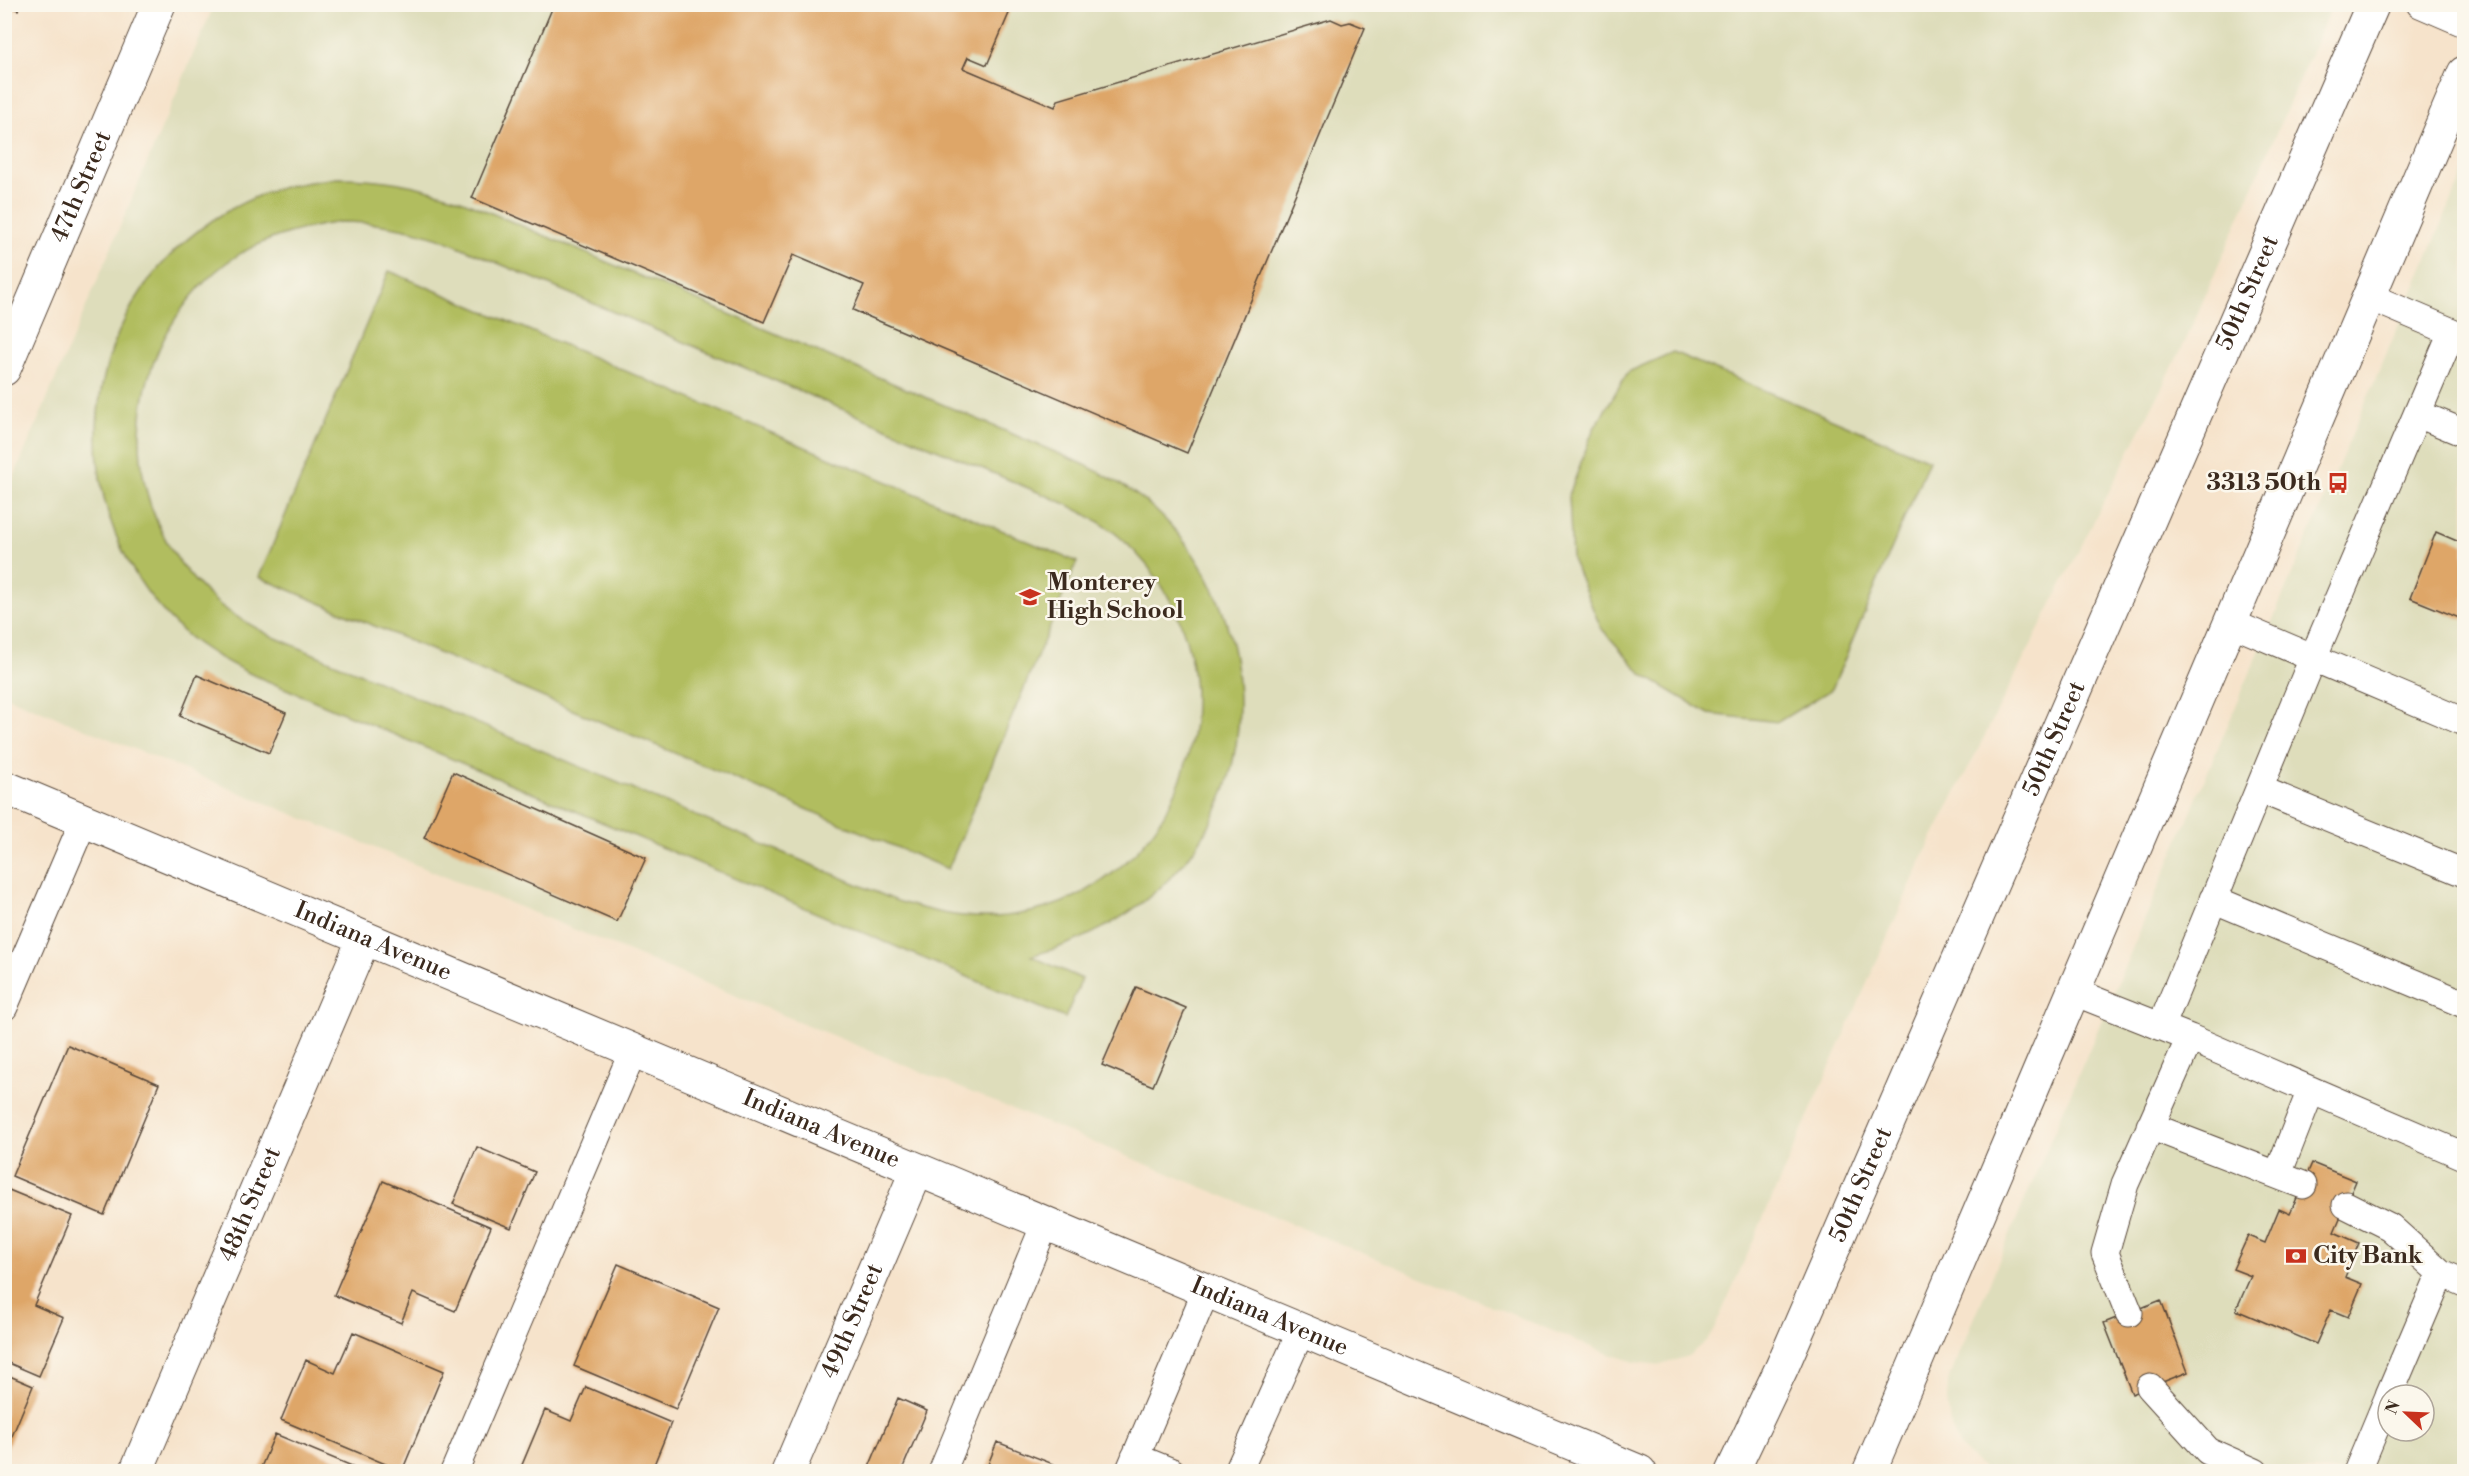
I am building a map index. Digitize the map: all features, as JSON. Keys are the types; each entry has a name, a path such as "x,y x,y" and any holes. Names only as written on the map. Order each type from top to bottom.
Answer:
{"main road":[{"name":"47th Street","path":"4,369 159,4"},
{"name":"50th Street","path":"1732,1472 1791,1346 2373,4"},
{"path":"1869,1472 2464,73"},
{"name":"Indiana Avenue","path":"4,787 1640,1472"},
{"name":"48th Street","path":"136,1472 364,938"},
{"name":"49th Street","path":"788,1472 916,1170"}],"lane":[{"path":"2420,4 2464,23"},
{"path":"2161,1027 2313,658 2418,414 2458,334 2370,297"},
{"path":"2418,414 2464,433"},
{"path":"2231,623 2464,722"},
{"path":"2259,789 2464,873"},
{"path":"4,1007 84,820"},
{"path":"2213,899 2464,1004"},
{"path":"2074,992 2190,1038 2464,1156"},
{"path":"2129,1313 2105,1253 2125,1184 2190,1038"},
{"path":"454,1472 633,1051"},
{"path":"2150,1126 2290,1180 2311,1090"},
{"path":"2346,1204 2390,1227 2453,1278 2397,1383"},
{"path":"942,1472 1045,1224"},
{"path":"1172,1472 1132,1464 1206,1291"},
{"path":"1238,1472 1301,1331"},
{"path":"2150,1387 2208,1451 2254,1472"},
{"path":"2357,1472 2376,1427"}],"shaded area":[{"name":"Monterey High School","path":"214,5 2332,5 2185,342 1921,861 1715,1327 1707,1340 1688,1356 1661,1365 1635,1362 1609,1354 5,696 5,498"},
{"path":"2464,172 2464,1471 1987,1471 1960,1447 1950,1424 1948,1384"}],"green space":[{"path":"337,178 384,181 426,189 456,198 1083,464 1119,484 1152,507 1187,545 1213,589 1230,636 1238,686 1237,737 1226,786 1205,832 1174,874 1159,889 1126,914 1090,935 1031,956 1082,979 1065,1018 251,674 207,650 182,631 138,578 110,518 98,456 101,392 119,332 151,277 198,231 267,192","holes":["353,222 390,226 439,238 1066,504 1111,530 1124,541 1166,593 1189,652 1195,713 1183,772 1156,826 1115,871 1061,903 995,917 970,917 933,911 897,901 269,635 225,609 180,562 157,522 144,479 140,435 145,390 160,348 183,308 215,272 243,252 274,238 323,225"]},
{"path":"389,271 1077,562 948,869 259,577"},
{"path":"1673,352 1929,460 1832,689 1778,722 1709,714 1643,675 1601,628 1572,559 1569,495 1593,430 1628,372"}],"building":[{"path":"5,4 20,4 18,10"},
{"path":"554,4 1013,4 987,65 968,57 963,68 1055,107 1058,100 1331,19 1342,24 1350,22 1365,28 1187,453 853,310 864,285 793,255 764,322 472,198"},
{"path":"2436,532 2464,544 2464,620 2410,598"},
{"path":"197,675 286,713 269,753 180,716"},
{"path":"453,772 646,858 617,922 424,838"},
{"path":"1136,987 1186,1008 1153,1086 1102,1065"},
{"path":"68,1045 159,1084 104,1215 12,1176"},
{"path":"477,1147 535,1172 511,1228 453,1204"},
{"name":"City Bank","path":"2312,1163 2356,1181 2334,1232 2359,1243 2345,1277 2362,1284 2348,1317 2331,1310 2316,1344 2236,1310 2251,1276 2233,1269 2248,1236 2265,1243 2279,1209 2290,1214"},
{"path":"383,1181 491,1227 455,1311 413,1293 401,1323 334,1295"},
{"path":"4,1188 72,1216 34,1305 64,1318 39,1376 4,1361"},
{"path":"618,1264 719,1307 676,1409 574,1366"},
{"path":"2161,1300 2188,1372 2132,1394 2104,1323"},
{"path":"353,1332 444,1371 402,1471 281,1420 306,1360 335,1373"},
{"path":"5,1374 33,1386 5,1453"},
{"path":"586,1387 671,1423 651,1472 519,1472 545,1410 571,1421"},
{"path":"898,1398 927,1411 901,1472 867,1472"},
{"path":"275,1434 364,1471 364,1472 259,1472"},
{"path":"997,1442 1071,1471 1071,1472 985,1472"}],"place":[{"name":"3313 50th","path":"2338,483"},
{"name":"Monterey High School","path":"1030,597"},
{"name":"City Bank","path":"2296,1256"}]}
